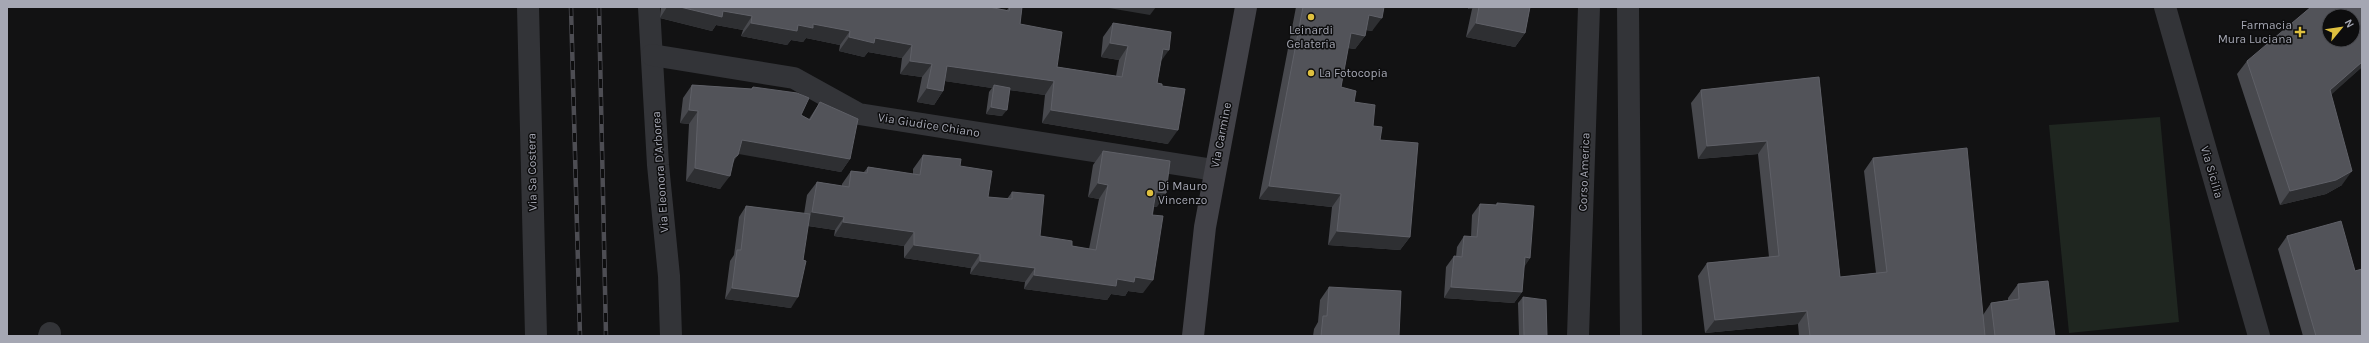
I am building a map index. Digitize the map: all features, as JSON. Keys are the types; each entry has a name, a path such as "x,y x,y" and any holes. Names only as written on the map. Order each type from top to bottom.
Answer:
{"main road":[{"name":"Via Carmine","path":"1193,336 1205,227 1214,170 1246,7"}],"street":[{"name":"Via Sa Costera","path":"528,7 536,336"},
{"name":"Via Eleonora D'Arborea","path":"649,7 658,165 669,276 671,336"},
{"name":"Corso America","path":"1578,336 1589,7"},
{"path":"1628,7 1631,336"},
{"name":"Via Sicilia","path":"2165,7 2259,336"},
{"name":"Via Giudice Chiano","path":"652,55 794,78 859,114 1214,170"}],"shaded area":[{"path":"2160,117 2179,322 2069,333 2049,125"}],"building":[{"path":"680,7 989,7 1009,11 1010,7 1022,7 1020,24 1062,32 1057,67 1122,77 1128,46 1110,43 1113,23 1171,32 1169,50 1163,49 1157,83 1162,84 1162,86 1185,89 1178,130 1051,110 1054,81 947,66 943,91 927,88 932,64 910,61 912,45 875,38 874,43 849,37 850,31 813,24 813,28 798,25 797,31 751,23 752,16 723,11 722,17"},
{"path":"1303,7 1384,7 1382,18 1369,15 1365,36 1351,33 1341,87 1356,91 1354,102 1375,105 1373,126 1382,127 1380,140 1418,143 1410,237 1337,231 1341,194 1269,186"},
{"path":"1479,7 1530,7 1525,33 1476,23"},
{"path":"2311,7 2362,7 2362,62 2330,90 2352,171 2336,180 2290,191 2247,61"},
{"path":"1819,77 1840,277 1887,272 1873,158 1967,148 1985,336 1810,336 1807,311 1715,320 1707,263 1779,256 1767,141 1707,146 1701,90"},
{"path":"692,85 752,89 753,87 797,93 809,98 801,115 810,120 820,102 858,119 850,159 742,140 738,155 734,158 730,176 695,168 698,111 689,110"},
{"path":"994,85 1010,88 1007,110 991,107"},
{"path":"1103,151 1170,161 1166,193 1156,192 1152,215 1163,216 1153,280 1135,277 1134,282 1117,279 1116,286 1034,275 1035,268 980,261 980,254 914,245 914,232 843,222 844,217 812,212 817,182 849,187 851,171 867,173 868,167 920,175 923,155 961,159 960,166 992,171 988,197 1012,199 1012,192 1044,195 1040,236 1072,241 1072,246 1096,250 1108,185 1098,183"},
{"path":"1497,203 1534,206 1530,258 1525,257 1522,292 1451,287 1454,256 1462,257 1464,236 1477,237 1480,204 1497,205"},
{"path":"746,206 810,214 803,260 806,261 798,297 732,288 737,250 741,250"},
{"path":"2341,221 2355,271 2362,269 2362,336 2316,336 2287,236"},
{"path":"2048,281 2055,336 1995,336 1991,303 2019,299 2018,284"},
{"path":"1329,287 1401,291 1399,336 1321,336 1323,316 1327,316"},
{"path":"1523,297 1546,300 1547,336 1524,336"}],"railway":[{"path":"571,7 580,336"},
{"path":"599,7 606,336"}],"place":[{"name":"Leinardi Gelateria","path":"1311,17"},
{"name":"Farmacia Mura Luciana","path":"2300,32"},
{"name":"La Fotocopia","path":"1311,73"},
{"name":"Di Mauro Vincenzo","path":"1150,193"}]}
